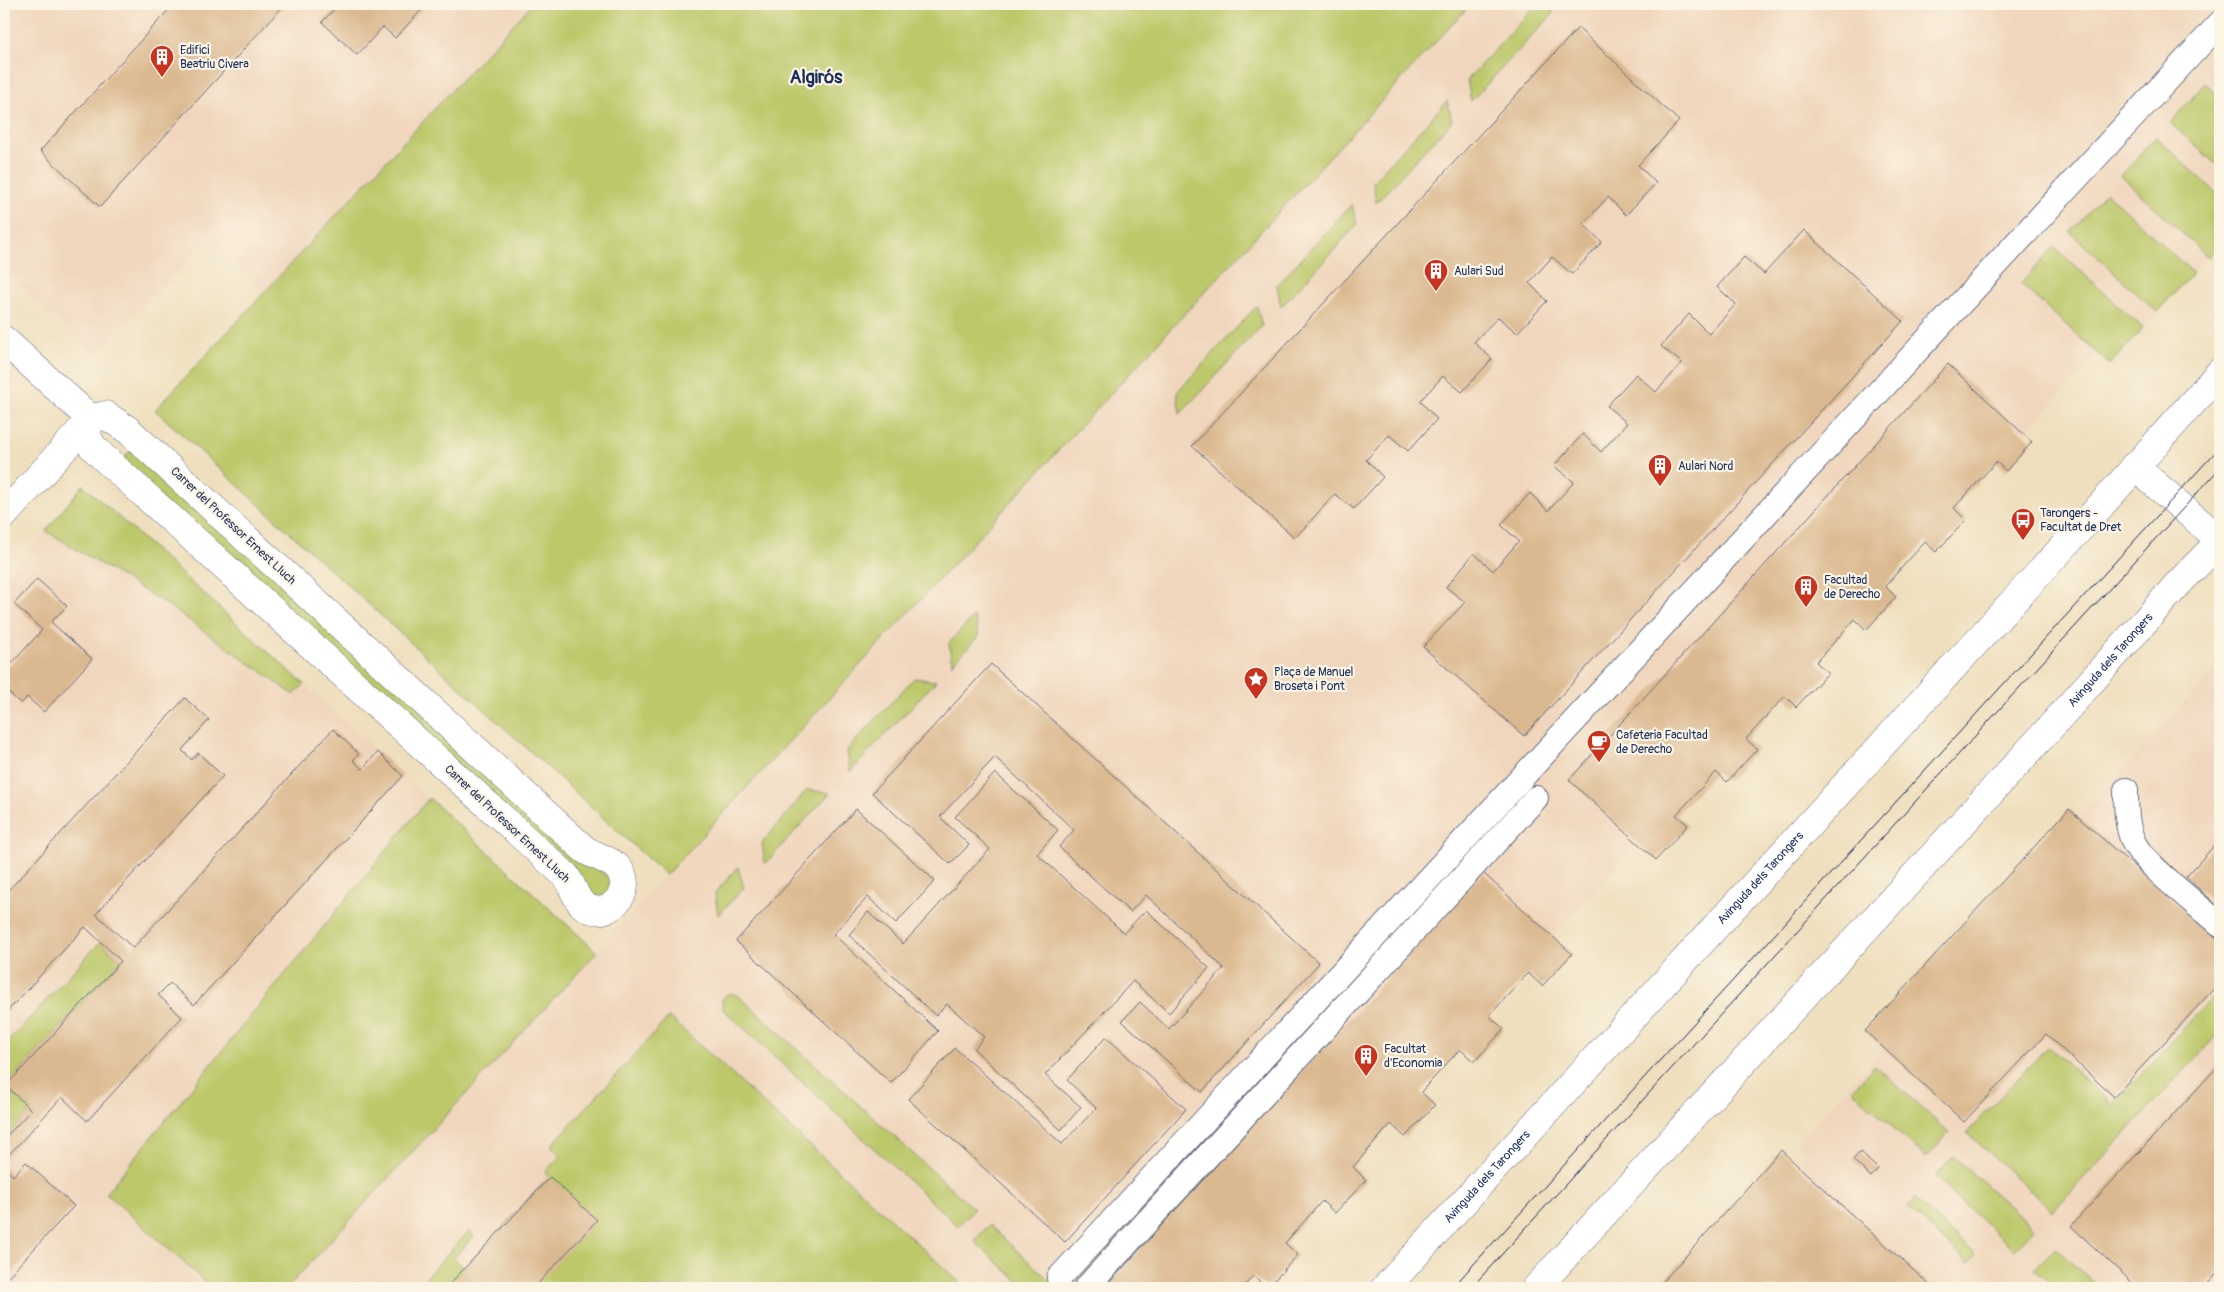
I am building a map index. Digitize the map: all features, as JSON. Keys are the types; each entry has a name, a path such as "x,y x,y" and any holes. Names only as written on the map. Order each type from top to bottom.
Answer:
{"main road":[{"path":"4,340 91,419 4,515"},
{"name":"Avinguda dels Tarongers","path":"1385,1288 2087,521 2134,466 2220,372"},
{"name":"Carrer del Professor Ernest Lluch","path":"105,415 128,430 584,849 594,856 612,862 623,875 624,884 620,900 606,910 598,911 583,904 577,898 572,882 565,875 92,446 86,433 91,419 105,415"},
{"name":"Avinguda dels Tarongers","path":"1536,1288 2048,730 2176,585 2220,540 2134,466"}],"street":[{"path":"1059,1278 2220,22"},
{"path":"2126,790 2126,816 2134,844 2148,860 2220,925"},
{"path":"1086,1288 1536,798"}],"shaded area":[{"path":"20,4 2220,4 2220,243 2110,365 2098,354 2024,434 2032,442 2006,471 1996,462 1954,508 1966,520 1936,552 1925,542 1885,586 1896,597 1866,630 1855,620 1816,662 1828,673 1796,707 1785,697 1746,739 1757,749 1727,782 1716,772 1677,815 1688,825 1656,860 1638,843 1553,935 1572,954 1542,986 1528,973 1490,1016 1504,1029 1474,1062 1460,1049 1421,1092 1435,1105 1405,1137 1390,1125 1353,1167 1366,1180 1335,1213 1322,1201 1285,1242 1298,1255 1267,1288 1253,1276 1243,1288 4,1288 4,577 46,531 166,604 294,695 304,684 597,951 666,875 155,410 265,293 209,239 96,355 4,271 4,21"},
{"path":"2220,664 2220,1288 1657,1288 1781,1150 1798,1166 1810,1154 1797,1142 1883,1049 1865,1031 2069,809 2079,817"}],"green space":[{"path":"532,4 1471,4 666,875 155,410"},
{"path":"1537,4 1550,4 1553,14 1471,101 1467,80"},
{"path":"2205,83 2220,97 2220,168 2170,123"},
{"path":"1447,101 1452,121 1376,203 1373,181"},
{"path":"2156,137 2220,196 2220,243 2208,257 2121,176"},
{"path":"2106,192 2193,273 2157,312 2070,232"},
{"path":"1352,204 1357,225 1281,307 1277,285"},
{"path":"2054,247 2143,328 2110,365 2021,284"},
{"path":"1257,306 1262,326 1180,414 1177,392"},
{"path":"135,446 613,882 607,899 595,897 120,462"},
{"path":"83,485 304,684 294,695 166,604 46,531"},
{"path":"974,616 979,636 952,664 949,643"},
{"path":"914,678 936,681 850,772 847,750"},
{"path":"807,790 830,793 765,864 762,843"},
{"path":"429,798 597,952 287,1288 212,1288 106,1193"},
{"path":"738,867 744,888 718,915 715,893"},
{"path":"100,942 121,961 6,1086 31,1110 9,1134 4,1130 4,1046"},
{"path":"2220,989 2220,1032 2053,1211 1967,1133 2048,1046 2113,1105"},
{"path":"731,993 740,997 974,1209 958,1226 723,1009 722,1000"},
{"path":"669,1017 966,1288 416,1288 469,1231 474,1236 454,1258 465,1268 549,1177 545,1172 561,1155 551,1146"},
{"path":"1875,1065 1949,1133 1926,1158 1852,1090"},
{"path":"1953,1156 2034,1228 2014,1250 1935,1177"},
{"path":"1915,1199 1976,1255 1969,1263 1907,1207"},
{"path":"989,1225 1058,1288 1026,1288 974,1241"},
{"path":"2055,1248 2100,1288 2055,1288 2034,1269"}],"building":[{"name":"Edifici Beatriu Civera","path":"174,4 285,4 100,207 40,151"},
{"path":"339,4 427,4 395,38 383,27 357,55 322,22"},
{"name":"Aulari Sud","path":"1578,28 1679,121 1638,165 1656,183 1626,215 1608,197 1583,224 1602,242 1572,274 1552,257 1529,283 1547,301 1517,333 1498,317 1474,342 1492,359 1462,392 1443,376 1420,401 1437,419 1408,451 1389,435 1366,460 1383,477 1354,509 1335,494 1295,538 1192,446"},
{"name":"Aulari Nord","path":"1804,230 1903,321 1524,736 1423,647 1465,602 1446,587 1474,553 1493,571 1519,541 1501,525 1530,493 1548,511 1574,482 1554,466 1583,434 1601,452 1627,423 1607,406 1636,374 1656,392 1682,363 1661,346 1689,314 1709,334 1736,304 1717,287 1744,257 1764,274"},
{"name":"Facultad de Derecho","path":"1948,364 2032,442 2006,471 1996,462 1954,508 1966,520 1936,552 1925,542 1885,586 1896,597 1866,630 1855,619 1816,662 1828,673 1796,707 1785,696 1746,739 1757,749 1727,782 1716,772 1676,815 1688,825 1656,860 1569,780"},
{"path":"37,579 67,606 51,622 92,659 44,712 27,697 21,704 4,688 10,680 4,672 42,630 14,604"},
{"path":"991,664 1319,963 1202,1092 1122,1021 1140,1002 1169,1029 1224,968 1146,895 1130,912 1059,847 1074,830 995,757 940,817 969,845 950,864 872,793"},
{"path":"185,698 209,720 182,750 192,760 198,753 223,776 96,914 133,948 333,729 359,754 353,760 362,769 378,752 403,776 194,1005 170,983 158,995 182,1017 87,1121 62,1097 4,1160 4,1139 31,1110 6,1086 121,961 85,927 4,1015 4,895"},
{"path":"995,773 1058,830 1037,854 1124,933 1146,910 1209,968 1169,1013 1133,981 1045,1075 1081,1107 1061,1130 974,1049 984,1037 947,1004 936,1016 849,935 868,912 903,944 990,849 955,817"},
{"path":"856,809 935,881 896,923 868,897 833,934 938,1031 891,1083 736,941"},
{"path":"2069,809 2220,942 2220,982 2114,1097 2046,1034 1964,1122 1865,1031"},
{"path":"2220,839 2220,908 2186,877"},
{"name":"Facultat d'Economia","path":"1483,873 1572,954 1542,986 1528,973 1489,1016 1504,1029 1474,1062 1460,1049 1421,1092 1435,1105 1405,1137 1391,1124 1353,1167 1366,1180 1335,1213 1322,1201 1285,1243 1298,1255 1267,1288 1253,1276 1243,1288 1116,1288 1110,1282"},
{"path":"1106,1037 1186,1109 1065,1242 908,1099 955,1048 1062,1144 1096,1108 1067,1080"},
{"path":"2220,1064 2220,1270 2204,1288 2138,1288 2071,1226"},
{"path":"1781,1150 1798,1166 1933,1288 1657,1288"},
{"path":"1860,1152 1878,1169 1871,1177 1853,1160"},
{"path":"26,1162 74,1206 4,1281 4,1167 13,1176"},
{"path":"550,1177 597,1220 534,1288 446,1288"}],"tram line":[{"path":"1452,1288 2220,447"},
{"path":"1471,1288 2220,468"}],"place":[{"name":"Edifici Beatriu Civera","path":"162,78"},
{"name":"Aulari Sud","path":"1436,292"},
{"name":"Aulari Nord","path":"1660,487"},
{"name":"Tarongers - Facultat de Dret","path":"2023,541"},
{"name":"Facultad de Derecho","path":"1806,608"},
{"name":"Plaça de Manuel Broseta i Pont","path":"1256,700"},
{"name":"Cafeteria Facultad de Derecho","path":"1599,763"},
{"name":"Facultat d'Economia","path":"1366,1077"}],"district":[{"name":"Algirós","path":"816,77"}]}
